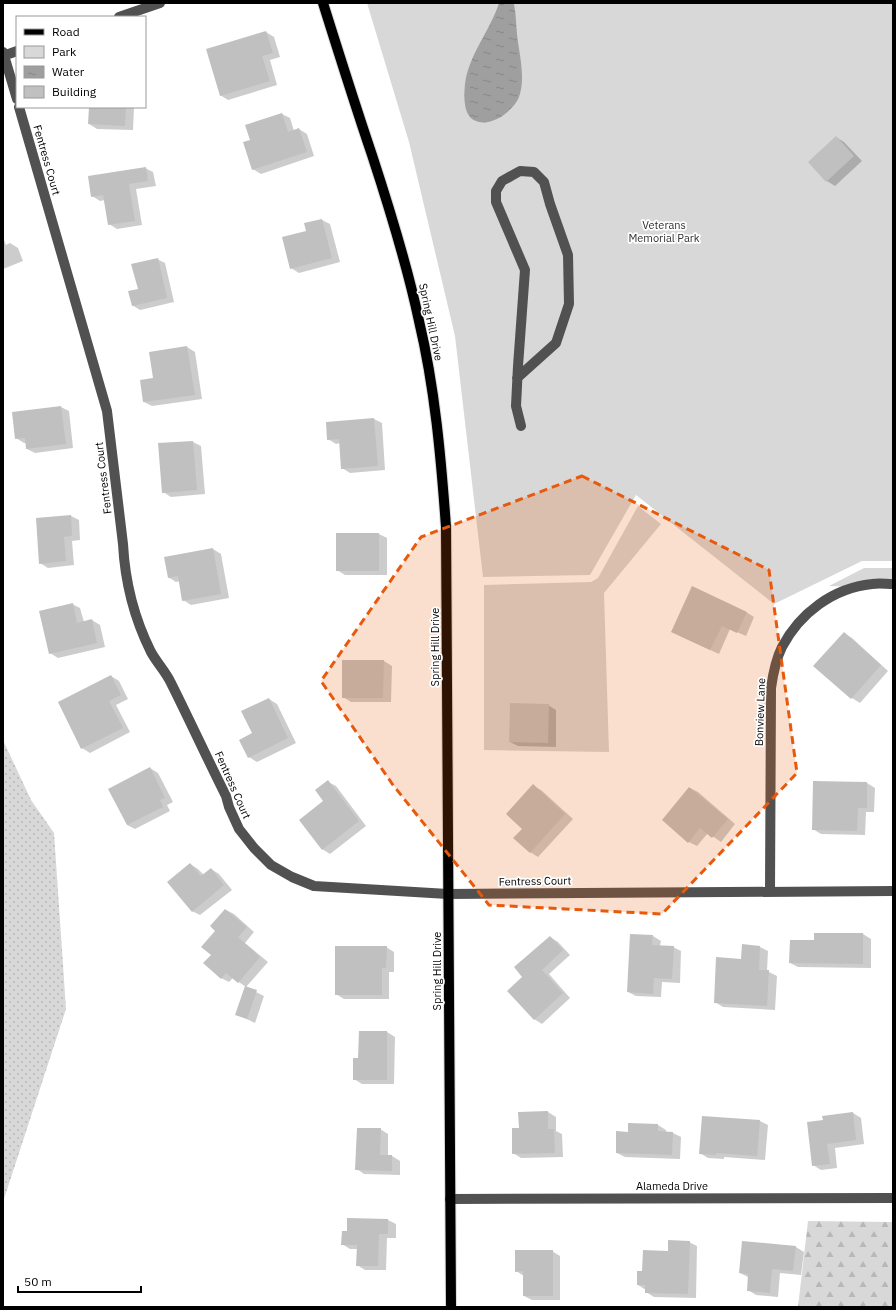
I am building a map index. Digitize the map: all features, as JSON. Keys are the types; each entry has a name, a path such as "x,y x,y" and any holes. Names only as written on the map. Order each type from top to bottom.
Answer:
{"main road":[{"name":"Spring Hill Drive","path":"323,3 404,258 420,322 433,393 441,458 446,527 451,1307"}],"street":[{"path":"122,16 160,3"},
{"path":"16,51 3,54 16,96"},
{"name":"Fentress Court","path":"19,108 107,411 123,544 124,565 129,594 138,623 152,653 170,681 226,796 229,807 239,829 254,848 271,865 292,877 314,886 448,894 893,891"},
{"path":"517,378 556,343 569,304 568,255 544,182 534,172 520,171 502,181 496,191 496,202 525,270 517,378 516,406 521,426"},
{"name":"Bonview Lane","path":"770,891 771,688 774,667 782,648 797,625 804,616 821,603 836,594 853,588 872,584 893,584"},
{"name":"Alameda Drive","path":"450,1199 893,1198"}],"highlighted area":[{"path":"582,476 769,570 797,773 662,914 489,905 393,785 321,681 421,537"}],"green space":[{"name":"Veterans Memorial Park","path":"367,3 893,3 893,561 862,561 774,604 636,495 590,575 483,577 455,336 409,142"},
{"path":"638,506 661,524 604,593 609,752 484,750 484,585 591,582 598,578"},
{"path":"864,568 893,568 893,586 829,586"},
{"path":"3,740 31,800 54,833 66,1009 3,1202"},
{"path":"808,1221 893,1222 893,1307 798,1307"}],"water":[{"path":"499,3 514,4 522,74 521,89 516,103 506,113 492,121 478,122 472,119 467,112 464,93 465,84 467,73 475,53"}],"building":[{"path":"266,31 273,53 262,56 270,81 220,96 206,49"},
{"path":"89,108 126,108 125,126 88,124"},
{"path":"282,113 288,132 299,128 307,152 252,170 243,142 250,140 245,125"},
{"path":"836,136 854,156 826,182 808,162"},
{"path":"146,167 148,181 129,184 135,221 108,225 103,195 91,197 88,176"},
{"path":"322,219 332,258 290,269 282,237 306,231 304,223"},
{"path":"158,258 167,298 132,306 128,291 138,289 131,264"},
{"path":"187,346 195,395 143,402 140,380 153,378 149,352"},
{"path":"61,406 66,444 26,449 25,438 15,439 12,412"},
{"path":"374,418 378,466 341,469 339,439 327,440 326,422"},
{"path":"193,441 197,490 162,493 158,443"},
{"path":"71,515 72,536 64,537 66,561 39,564 36,518"},
{"path":"336,533 379,533 379,571 336,571"},
{"path":"213,548 221,594 182,601 178,576 168,578 164,557"},
{"path":"692,586 747,612 737,633 722,626 710,650 671,632"},
{"path":"73,603 77,623 92,619 97,643 49,654 39,611"},
{"path":"844,632 881,665 851,699 813,666"},
{"path":"342,660 384,660 383,698 342,698"},
{"path":"111,675 121,695 109,701 123,728 81,749 58,702"},
{"path":"269,698 288,738 248,758 239,740 252,733 241,711"},
{"path":"510,703 549,704 548,743 509,742"},
{"path":"150,767 165,798 160,800 163,807 127,825 108,789"},
{"path":"328,780 359,821 322,850 299,820 323,801 315,790"},
{"path":"813,781 867,782 867,808 858,808 857,831 812,830"},
{"path":"533,784 565,814 530,853 513,838 522,829 506,814"},
{"path":"689,787 728,819 712,838 700,828 688,843 662,820"},
{"path":"190,863 201,876 211,868 224,885 192,912 167,882"},
{"path":"225,909 247,927 238,937 260,957 238,983 226,973 221,979 203,963 211,955 201,947 215,931 210,926"},
{"path":"814,933 863,933 863,964 789,963 790,940 814,940"},
{"path":"630,934 653,935 652,945 674,946 672,979 654,978 653,994 627,992"},
{"path":"550,936 563,950 542,970 563,993 534,1020 507,991 522,977 514,967"},
{"path":"742,944 760,946 759,970 769,970 767,1006 714,1003 716,957 741,959"},
{"path":"335,946 387,946 386,968 382,968 382,995 335,995"},
{"path":"245,986 257,990 247,1019 235,1015"},
{"path":"359,1031 387,1031 387,1080 353,1080 353,1058 358,1058"},
{"path":"548,1111 548,1129 554,1129 555,1153 512,1154 512,1128 519,1128 518,1112"},
{"path":"853,1112 856,1140 827,1144 830,1164 812,1166 807,1122 823,1120 822,1116"},
{"path":"702,1116 760,1120 757,1156 716,1153 716,1155 699,1154"},
{"path":"628,1123 658,1124 658,1131 673,1132 672,1155 616,1153 616,1131 628,1132"},
{"path":"357,1128 381,1128 380,1155 392,1155 392,1171 355,1170"},
{"path":"347,1218 388,1219 388,1234 379,1234 378,1266 356,1266 357,1245 341,1245 342,1231 347,1231"},
{"path":"668,1240 690,1241 688,1294 645,1293 645,1285 637,1285 637,1271 642,1271 643,1250 668,1251"},
{"path":"742,1241 796,1246 793,1271 772,1269 770,1293 747,1291 748,1274 739,1273"},
{"path":"515,1250 553,1250 553,1296 523,1296 523,1271 515,1272"}]}
